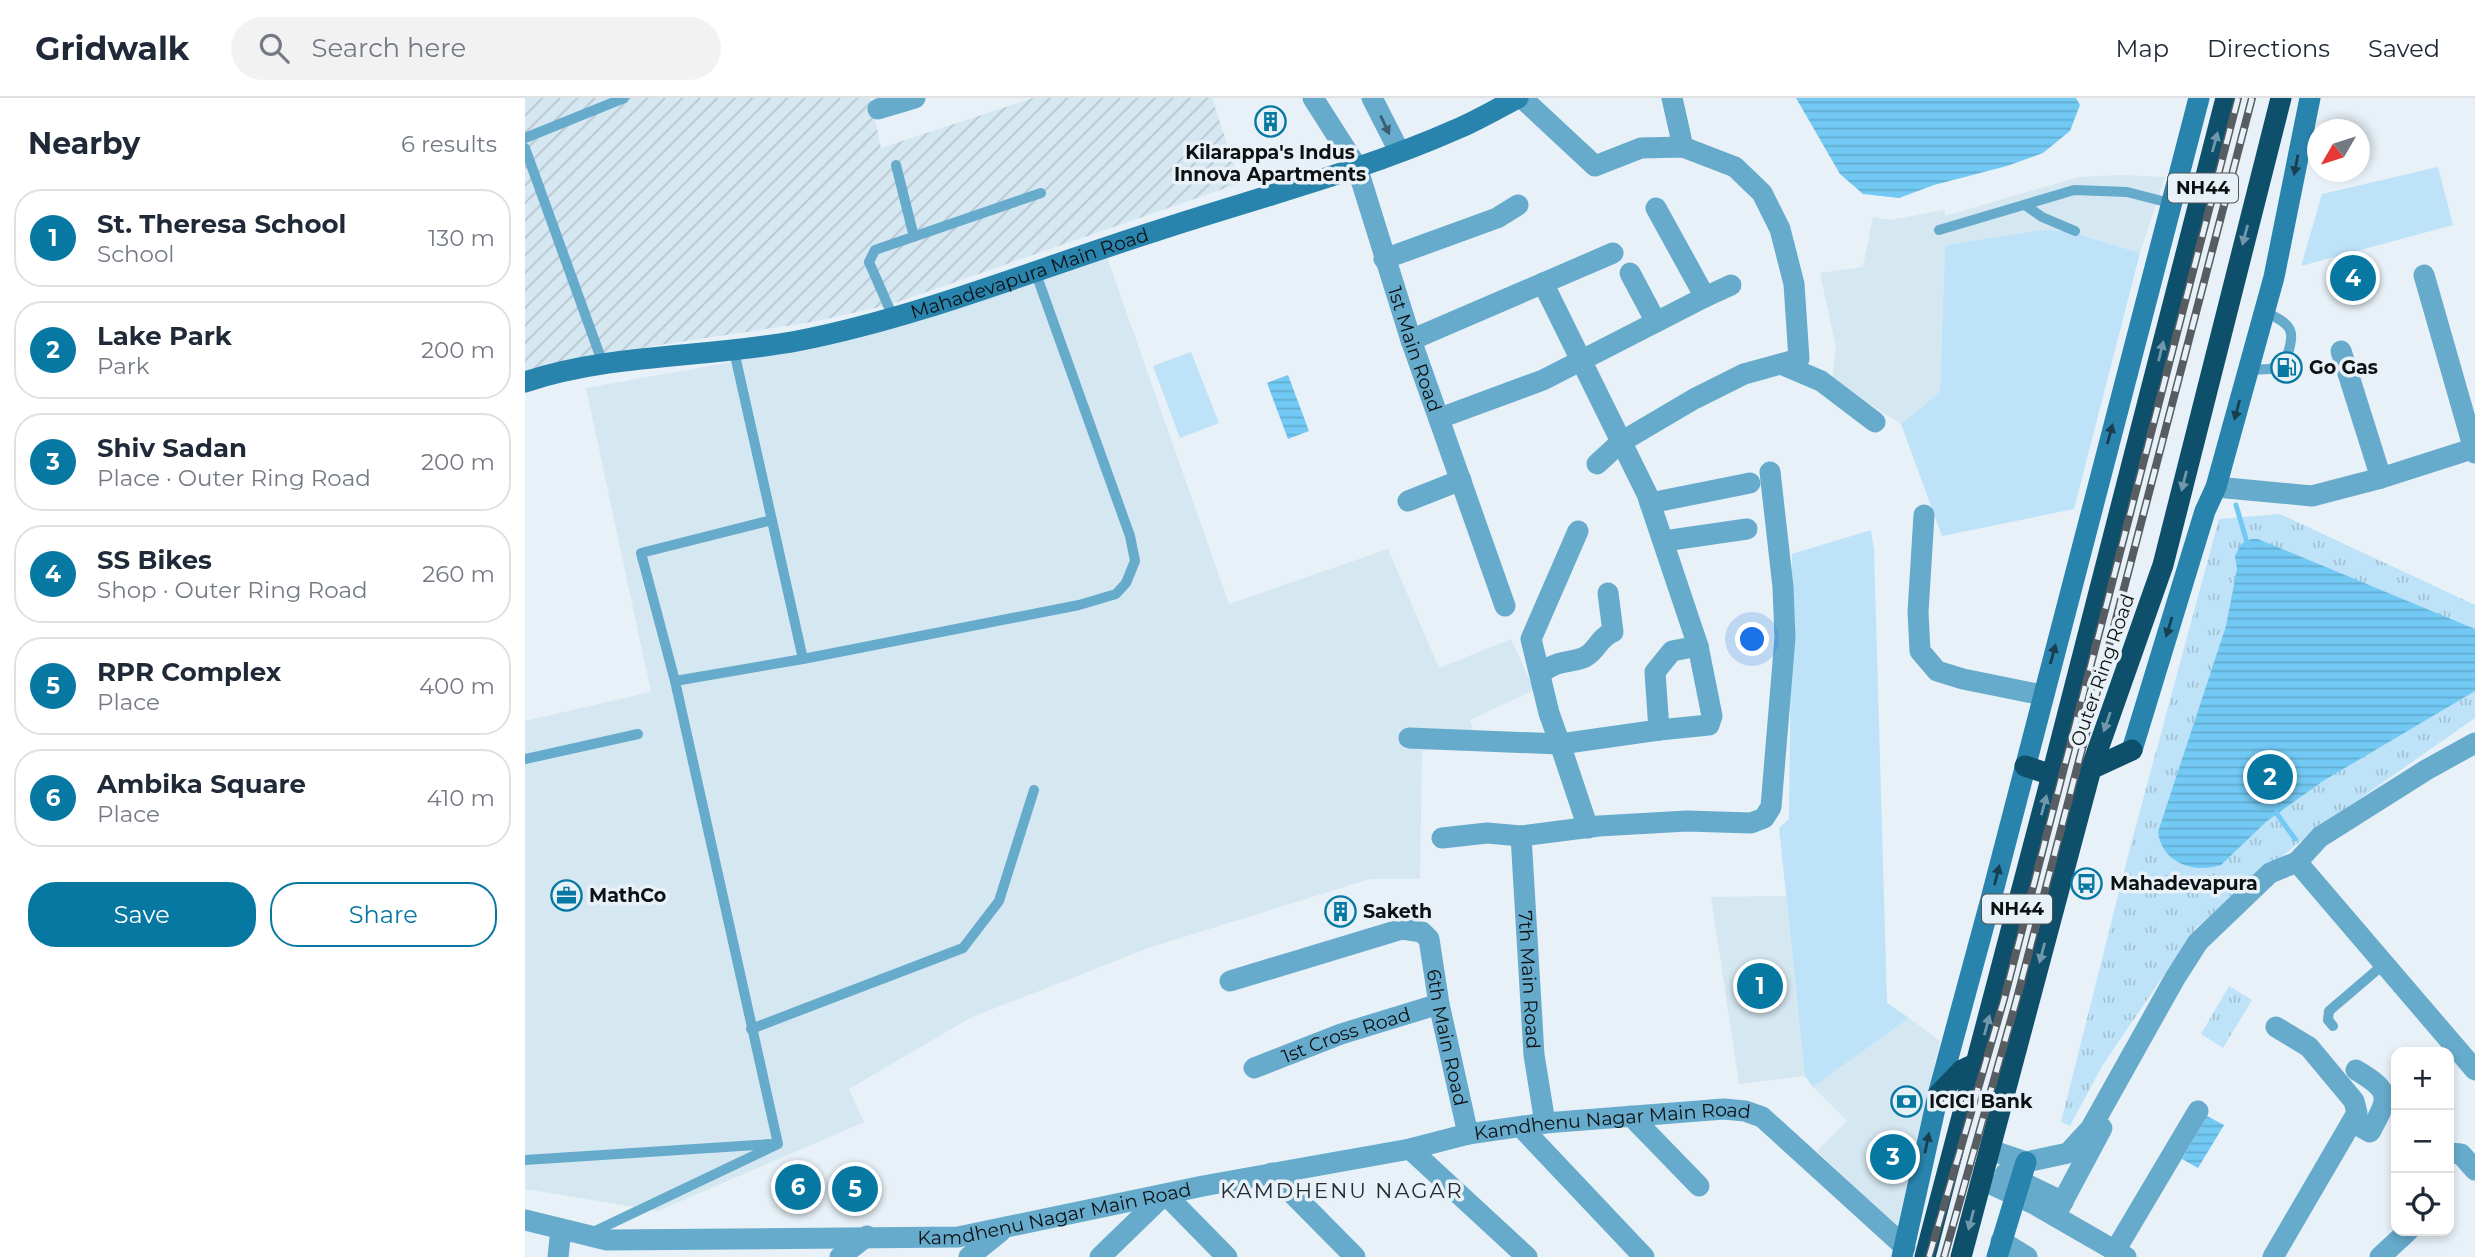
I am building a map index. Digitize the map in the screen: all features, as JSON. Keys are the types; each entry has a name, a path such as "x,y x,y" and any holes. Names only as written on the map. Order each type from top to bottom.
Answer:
{"highway":[{"name":"Outer Ring Road","path":"1925,1257 2227,98"},
{"name":"Outer Ring Road","path":"1961,1257 2091,769 2163,565 2281,98"},
{"path":"2091,769 2131,750"},
{"path":"2025,766 2052,775"},
{"path":"1938,1096 1962,1070 1977,1063"}],"street":[{"path":"878,109 915,98"},
{"name":"1st Main Road","path":"1313,98 1357,167 1411,340 1506,606"},
{"path":"1372,98 1399,151"},
{"path":"1520,98 1595,166 1641,148 1683,146 1735,167 1762,193 1780,229 1794,284 1799,359 1744,374 1730,381 1622,442 1597,464"},
{"name":"Mahadevapura Main Road","path":"525,382 558,371 603,364 734,351 797,341 894,318 1357,167 1457,129 1520,98"},
{"path":"1672,98 1683,146"},
{"path":"1904,1252 1938,1096 2199,98"},
{"path":"2131,750 2205,511 2216,487 2274,277 2309,98"},
{"path":"1384,259 1497,218 1518,205"},
{"path":"1656,208 1705,297"},
{"path":"1411,340 1613,253"},
{"path":"1630,273 1656,322"},
{"path":"2216,487 2312,496 2475,450 2424,275"},
{"path":"1409,738 1560,744 1709,725 1712,716 1698,646 1650,503 1543,283"},
{"path":"1440,418 1543,380 1731,285"},
{"path":"2341,351 2381,478"},
{"path":"1781,364 1821,381 1875,422"},
{"path":"1442,838 1487,833 1521,836 1687,821 1751,823 1764,818 1770,807 1785,638 1783,587 1770,472"},
{"path":"1408,501 1461,480"},
{"path":"1650,503 1750,483"},
{"path":"1924,515 1918,612 1920,651 1937,671 2042,695"},
{"path":"1664,541 1747,529"},
{"path":"1578,531 1531,639 1549,713 1588,828"},
{"path":"1541,674 1547,667 1587,657 1600,640 1613,632 1608,593"},
{"path":"1659,730 1655,672 1672,651 1698,646"},
{"path":"2027,1257 1999,1249 2021,1179 2069,1153 2091,1128 2198,942 2270,873 2297,862 2320,837 2426,770 2475,743"},
{"name":"7th Main Road","path":"1521,836 1534,1055 1545,1123"},
{"path":"2297,862 2474,1067"},
{"name":"6th Main Road","path":"1230,981 1402,929 1422,932 1429,939 1439,1004 1468,1134"},
{"name":"1st Cross Road","path":"1254,1068 1341,1034 1439,1004"},
{"path":"2273,1257 2357,1113 2354,1101 2309,1047 2276,1027"},
{"path":"2059,1209 2145,1056"},
{"path":"2352,1122 2370,1132 2385,1105 2379,1085 2356,1070"},
{"name":"Kamdhenu Nagar Main Road","path":"525,1220 652,1249 867,1236 958,1237 1272,1173 1411,1149 1468,1134 1545,1123 1724,1109 1745,1111 1762,1117 1904,1252"},
{"path":"1986,1166 2021,1179 2120,1254 2198,1111"},
{"path":"1631,1116 1699,1186"},
{"path":"1522,1128 1644,1257"},
{"path":"1411,1149 1527,1257"},
{"path":"2454,1153 2461,1154 2475,1170"},
{"path":"1986,1166 2021,1179"},
{"path":"1272,1173 1355,1257"},
{"path":"1100,1257 1165,1194 1227,1257"},
{"path":"558,1257 561,1229"},
{"path":"969,1257 1002,1230"},
{"path":"841,1257 867,1236"},
{"path":"2380,1257 2402,1236"}],"lane":[{"path":"525,138 624,98"},
{"path":"525,148 603,364"},
{"path":"896,165 914,237"},
{"path":"1940,230 2074,190 2171,197"},
{"path":"894,318 869,262 875,250 1041,193"},
{"path":"2025,205 2042,217 2075,231"},
{"path":"675,681 1079,605 1116,594 1126,583 1135,561 1130,536 1035,271"},
{"path":"2248,370 2270,369 2286,360 2291,343 2293,333 2288,323 2264,312"},
{"path":"734,351 803,659"},
{"path":"772,520 641,553 675,681 778,1144"},
{"path":"525,759 638,734"},
{"path":"751,1029 964,948 999,901 1034,790"},
{"path":"2333,1026 2327,1016 2329,1011 2384,964"},
{"path":"525,1160 778,1144"},
{"path":"586,1235 778,1144"}],"shaded area":[{"path":"525,98 870,98 881,148 1033,98 1212,98 1240,183 889,305 812,322 607,353 525,372"},
{"path":"2079,177 2165,177 2140,253 2068,231 2042,230 1945,245 1940,392 1901,424 1832,380 1836,348 1820,273 1863,267 1873,217 1890,220 1945,210 1945,216"},
{"path":"1107,257 1229,604 1388,549 1439,668 1511,639 1534,690 1470,720 1477,744 1422,751 1420,879 1370,879 1148,948 970,1018 849,1089 864,1122 658,1211 525,1189 525,721 651,692 586,388 804,349"},
{"path":"1786,896 1805,1076 1739,1084 1711,897"},
{"path":"1909,1018 1940,1041 1897,1227 1817,1151 1847,1121 1813,1087"}],"green space":[{"path":"2438,167 2453,225 2301,266 2322,194"},
{"path":"2042,230 2068,231 2140,253 2074,509 1942,536 1901,424 1940,392 1945,245"},
{"path":"1191,352 1219,423 1180,438 1153,366"},
{"path":"2280,514 2475,605 2475,718 2308,835 2196,928 2102,1066 2070,1126 2061,1122 2131,844 2219,519"},
{"path":"1871,530 1874,550 1887,1003 1909,1018 1813,1087 1805,1076 1779,828 1789,819 1792,554"},
{"path":"2229,986 2252,1000 2223,1048 2201,1034"}],"water":[{"path":"1796,98 2076,98 2080,105 2070,131 2043,153 1899,198 1863,194 1840,174"},
{"path":"1288,375 1309,431 1288,439 1267,383"},
{"path":"2258,539 2475,629 2475,691 2323,781 2267,821 2221,865 2190,867 2181,864 2166,852 2158,832 2226,626 2237,569 2235,556 2241,544"},
{"path":"2207,1116 2224,1125 2198,1168 2182,1159"}],"waterway":[{"path":"2236,505 2248,546"},
{"path":"2276,809 2295,839"}],"railway":[{"path":"1929,1257 2004,999 2238,98"},
{"path":"1944,1257 2016,1002 2252,98"}],"place":[{"name":"Kilarappa's Indus Innova Apartments","path":"1270,121"},
{"name":"SS Bikes","path":"2353,278"},
{"name":"Go Gas","path":"2286,367"},
{"name":"Lake Park","path":"2270,777"},
{"name":"Mahadevapura","path":"2087,883"},
{"name":"MathCo","path":"566,895"},
{"name":"Saketh","path":"1340,911"},
{"name":"St. Theresa School","path":"1760,986"},
{"name":"ICICI Bank","path":"1906,1101"},
{"name":"Shiv Sadan","path":"1893,1157"},
{"name":"Ambika Square","path":"798,1187"},
{"name":"RPR Complex","path":"855,1189"}],"district":[{"name":"KAMDHENU NAGAR","path":"1342,1191"}]}
